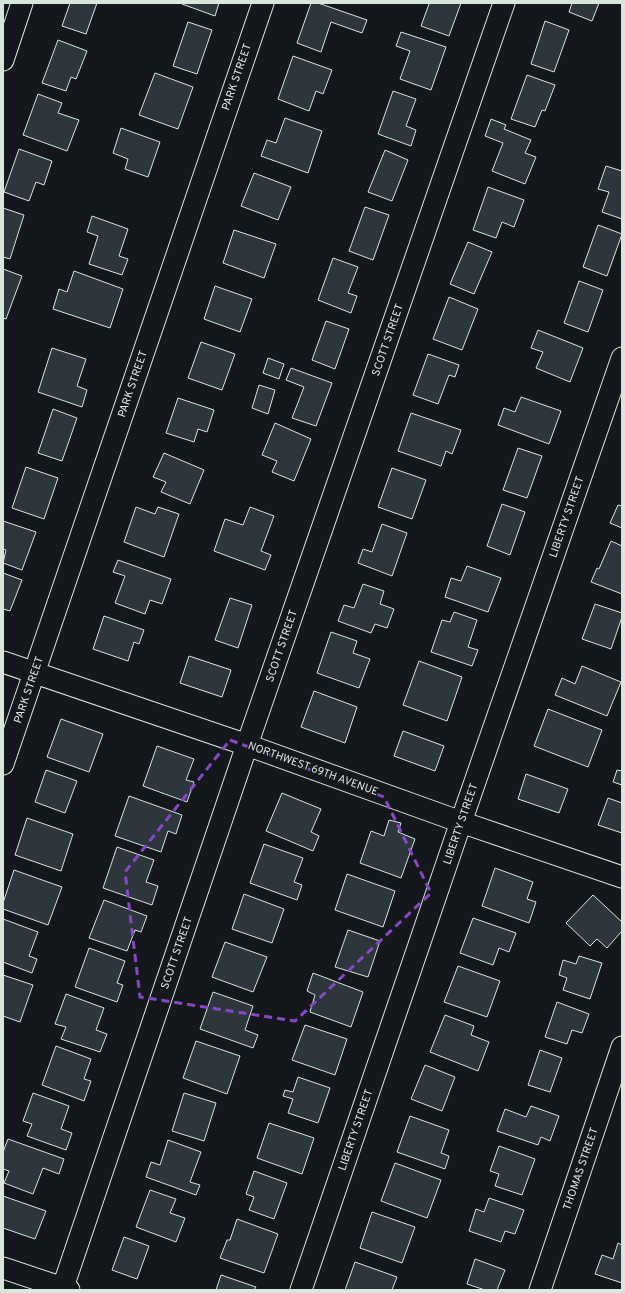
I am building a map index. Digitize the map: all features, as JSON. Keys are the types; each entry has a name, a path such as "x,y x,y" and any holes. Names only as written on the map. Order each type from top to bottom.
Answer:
{"street":[{"path":"3,60 22,3"},
{"name":"PARK STREET","path":"3,764 263,3"},
{"name":"SCOTT STREET","path":"65,1289 247,745 504,3"},
{"name":"LIBERTY STREET","path":"302,1290 461,822 622,358"},
{"name":"NORTHWEST 69TH AVENUE","path":"3,662 247,745 461,822 622,877"},
{"name":"THOMAS STREET","path":"540,1290 622,1047"},
{"path":"3,1268 65,1289"}],"highlighted area":[{"path":"230,740 384,797 431,893 295,1021 140,997 125,872"}],"building":[{"path":"70,3 97,3 86,34 62,26"},
{"path":"182,3 219,3 215,16"},
{"path":"311,3 318,3 367,20 362,33 331,22 321,52 297,43"},
{"path":"427,3 461,3 449,36 421,26 429,4"},
{"path":"572,3 599,3 592,21 569,12"},
{"path":"545,21 569,30 554,72 531,64"},
{"path":"188,22 212,30 197,74 173,66"},
{"path":"401,32 446,47 431,90 400,79 410,51 396,46"},
{"path":"58,40 87,51 76,79 71,77 66,91 42,83"},
{"path":"293,56 332,70 323,94 316,91 309,111 278,99"},
{"path":"155,73 193,87 178,129 139,115"},
{"path":"527,75 555,85 545,111 542,110 535,127 511,119"},
{"path":"393,91 416,99 406,126 416,130 411,146 378,134"},
{"path":"38,94 62,103 58,113 79,120 67,151 23,135"},
{"path":"285,118 322,131 308,173 261,156 267,140 276,143"},
{"path":"491,119 506,125 504,129 531,140 525,153 536,157 525,184 492,171 503,143 485,136"},
{"path":"121,128 160,142 148,177 125,169 128,159 113,153"},
{"path":"19,149 52,161 44,185 36,182 29,201 4,192"},
{"path":"385,150 408,160 392,201 368,192"},
{"path":"606,166 622,171 622,219 602,212 609,192 598,189"},
{"path":"254,173 291,187 278,220 241,206"},
{"path":"488,187 524,200 514,227 502,222 496,238 473,230"},
{"path":"365,207 389,215 373,260 349,251"},
{"path":"3,208 24,215 10,259 3,257"},
{"path":"92,216 128,229 119,256 128,259 122,275 89,264 98,236 87,232"},
{"path":"598,225 622,234 607,276 583,267"},
{"path":"234,230 276,244 264,278 223,263"},
{"path":"468,242 492,252 474,294 450,284"},
{"path":"333,258 358,267 348,293 357,296 351,313 318,300"},
{"path":"3,269 22,276 6,319 3,318"},
{"path":"74,271 123,289 110,328 53,309 59,289 67,292"},
{"path":"579,281 603,290 588,332 564,323"},
{"path":"215,286 252,299 240,332 204,319"},
{"path":"449,297 478,309 462,350 433,339"},
{"path":"326,321 349,329 335,369 312,360"},
{"path":"538,330 583,348 570,382 536,368 543,352 531,348"},
{"path":"201,342 235,354 222,390 188,378"},
{"path":"52,348 86,359 77,386 87,390 82,407 38,392"},
{"path":"428,354 459,365 455,377 449,375 438,404 413,395"},
{"path":"268,358 284,364 279,379 263,373"},
{"path":"291,368 332,383 316,426 292,418 304,387 286,380"},
{"path":"259,385 275,390 268,414 252,408"},
{"path":"521,397 561,411 549,444 498,425 504,408 515,412"},
{"path":"178,398 214,410 207,432 198,429 194,442 166,433"},
{"path":"53,409 77,418 62,461 38,453"},
{"path":"411,413 461,430 452,454 446,451 441,466 398,451"},
{"path":"275,423 311,439 294,481 272,472 277,461 262,455"},
{"path":"518,448 542,456 527,498 503,490"},
{"path":"164,453 204,470 190,504 161,492 166,482 153,477"},
{"path":"26,467 58,478 44,519 12,508"},
{"path":"392,468 426,480 412,519 378,507"},
{"path":"502,504 525,512 510,555 487,546"},
{"path":"618,505 622,506 622,528 610,523"},
{"path":"136,507 155,514 158,507 179,514 164,557 124,542"},
{"path":"250,507 274,516 261,551 271,555 265,570 214,551 225,519 243,525"},
{"path":"3,521 36,532 22,570 3,563 6,550 3,549"},
{"path":"382,524 407,533 392,576 358,563 363,549 372,552"},
{"path":"611,541 622,546 622,594 591,582 597,568 599,569"},
{"path":"118,560 171,579 162,604 150,600 145,614 115,603 125,576 113,572"},
{"path":"467,566 501,578 488,612 445,597 451,578 461,581"},
{"path":"3,573 22,580 10,611 3,609"},
{"path":"363,584 384,591 380,604 394,609 387,628 375,624 371,633 338,621 344,605 354,608"},
{"path":"230,598 252,605 238,648 215,640"},
{"path":"595,604 622,613 611,649 582,639"},
{"path":"454,612 477,620 468,647 478,650 472,666 431,652 442,620 450,622"},
{"path":"104,616 144,630 139,644 134,642 128,661 93,649"},
{"path":"331,632 357,641 353,653 370,659 359,688 317,673"},
{"path":"189,656 231,670 222,697 180,683"},
{"path":"419,661 462,677 447,721 403,705"},
{"path":"582,666 621,682 607,716 555,695 562,678 575,684"},
{"path":"314,691 357,707 345,743 301,727"},
{"path":"548,709 602,730 588,767 534,746"},
{"path":"61,719 103,734 89,772 47,757"},
{"path":"403,731 444,746 435,771 394,756"},
{"path":"157,746 194,759 186,780 194,782 187,802 143,786"},
{"path":"46,770 77,781 65,813 35,802"},
{"path":"617,770 622,771 622,785 613,782"},
{"path":"526,774 568,789 559,813 518,799"},
{"path":"282,793 321,809 311,832 319,836 313,851 266,831"},
{"path":"129,796 182,815 176,834 168,831 161,852 115,836"},
{"path":"608,798 622,803 622,833 598,825"},
{"path":"27,818 73,834 61,871 15,855"},
{"path":"389,820 401,823 398,832 415,839 401,878 360,863 371,831 384,836"},
{"path":"264,844 303,858 294,882 302,885 297,900 250,883"},
{"path":"117,847 154,860 146,882 158,886 152,905 103,888"},
{"path":"495,868 533,882 527,899 536,902 529,923 482,906"},
{"path":"14,870 62,887 48,925 3,909 3,903"},
{"path":"347,874 395,891 383,927 335,910"},
{"path":"244,894 284,909 272,943 232,929"},
{"path":"593,895 622,922 622,931 607,948 597,939 590,946 566,923"},
{"path":"104,900 147,916 141,932 135,930 127,951 89,938"},
{"path":"473,918 516,933 509,952 499,948 493,965 460,953"},
{"path":"3,919 38,932 29,956 37,959 32,973 3,962"},
{"path":"348,930 380,941 368,977 335,967"},
{"path":"225,942 267,957 253,992 212,977"},
{"path":"89,948 125,961 117,983 123,985 117,1002 75,987"},
{"path":"579,956 602,963 590,999 563,990 567,978 559,975 563,960 576,964"},
{"path":"458,966 500,981 487,1017 444,1002"},
{"path":"313,973 363,992 351,1027 310,1012 315,995 307,991"},
{"path":"3,975 33,985 20,1022 3,1016"},
{"path":"213,992 253,1006 245,1030 258,1035 253,1048 200,1029"},
{"path":"66,994 104,1008 96,1030 107,1034 100,1052 61,1039 66,1027 55,1024"},
{"path":"557,1002 589,1014 582,1033 572,1030 567,1044 545,1037"},
{"path":"445,1015 474,1026 471,1035 489,1042 478,1071 430,1052"},
{"path":"305,1025 347,1039 335,1075 292,1060"},
{"path":"196,1041 240,1056 227,1094 183,1078"},
{"path":"56,1046 91,1059 84,1079 91,1081 84,1101 42,1085"},
{"path":"540,1050 562,1058 550,1092 528,1085"},
{"path":"425,1065 455,1077 442,1111 411,1099"},
{"path":"298,1077 330,1088 318,1123 288,1113 293,1099 283,1096 285,1090 293,1092"},
{"path":"33,1093 69,1106 61,1129 72,1133 66,1150 27,1136 32,1124 23,1121"},
{"path":"184,1093 216,1103 204,1141 172,1131"},
{"path":"531,1106 559,1116 550,1141 541,1137 538,1145 497,1131 505,1109 526,1117"},
{"path":"410,1116 449,1130 441,1153 449,1156 445,1169 397,1152"},
{"path":"269,1123 314,1138 302,1174 257,1158"},
{"path":"8,1139 64,1159 59,1174 43,1168 33,1194 4,1183 9,1171 3,1169 3,1152"},
{"path":"168,1140 201,1152 190,1182 200,1185 196,1195 146,1177 151,1162 160,1165"},
{"path":"499,1146 535,1159 522,1195 495,1186 499,1174 490,1171"},
{"path":"395,1163 441,1180 427,1218 381,1201"},
{"path":"254,1171 287,1183 274,1219 249,1210 254,1197 246,1194"},
{"path":"150,1190 176,1199 170,1213 185,1218 176,1242 136,1227"},
{"path":"3,1196 46,1211 35,1239 3,1228"},
{"path":"489,1198 524,1210 515,1234 505,1231 501,1242 469,1231 476,1209 484,1212"},
{"path":"372,1212 415,1227 402,1263 360,1248"},
{"path":"237,1219 278,1234 264,1273 220,1258 227,1240 230,1240"},
{"path":"124,1237 149,1246 137,1279 112,1270"},
{"path":"618,1243 622,1245 622,1283 595,1274 602,1255 613,1259"},
{"path":"475,1259 505,1270 497,1290 485,1290 467,1284"},
{"path":"355,1262 397,1277 392,1290 345,1290"},
{"path":"221,1275 256,1287 254,1290 216,1290"}]}
